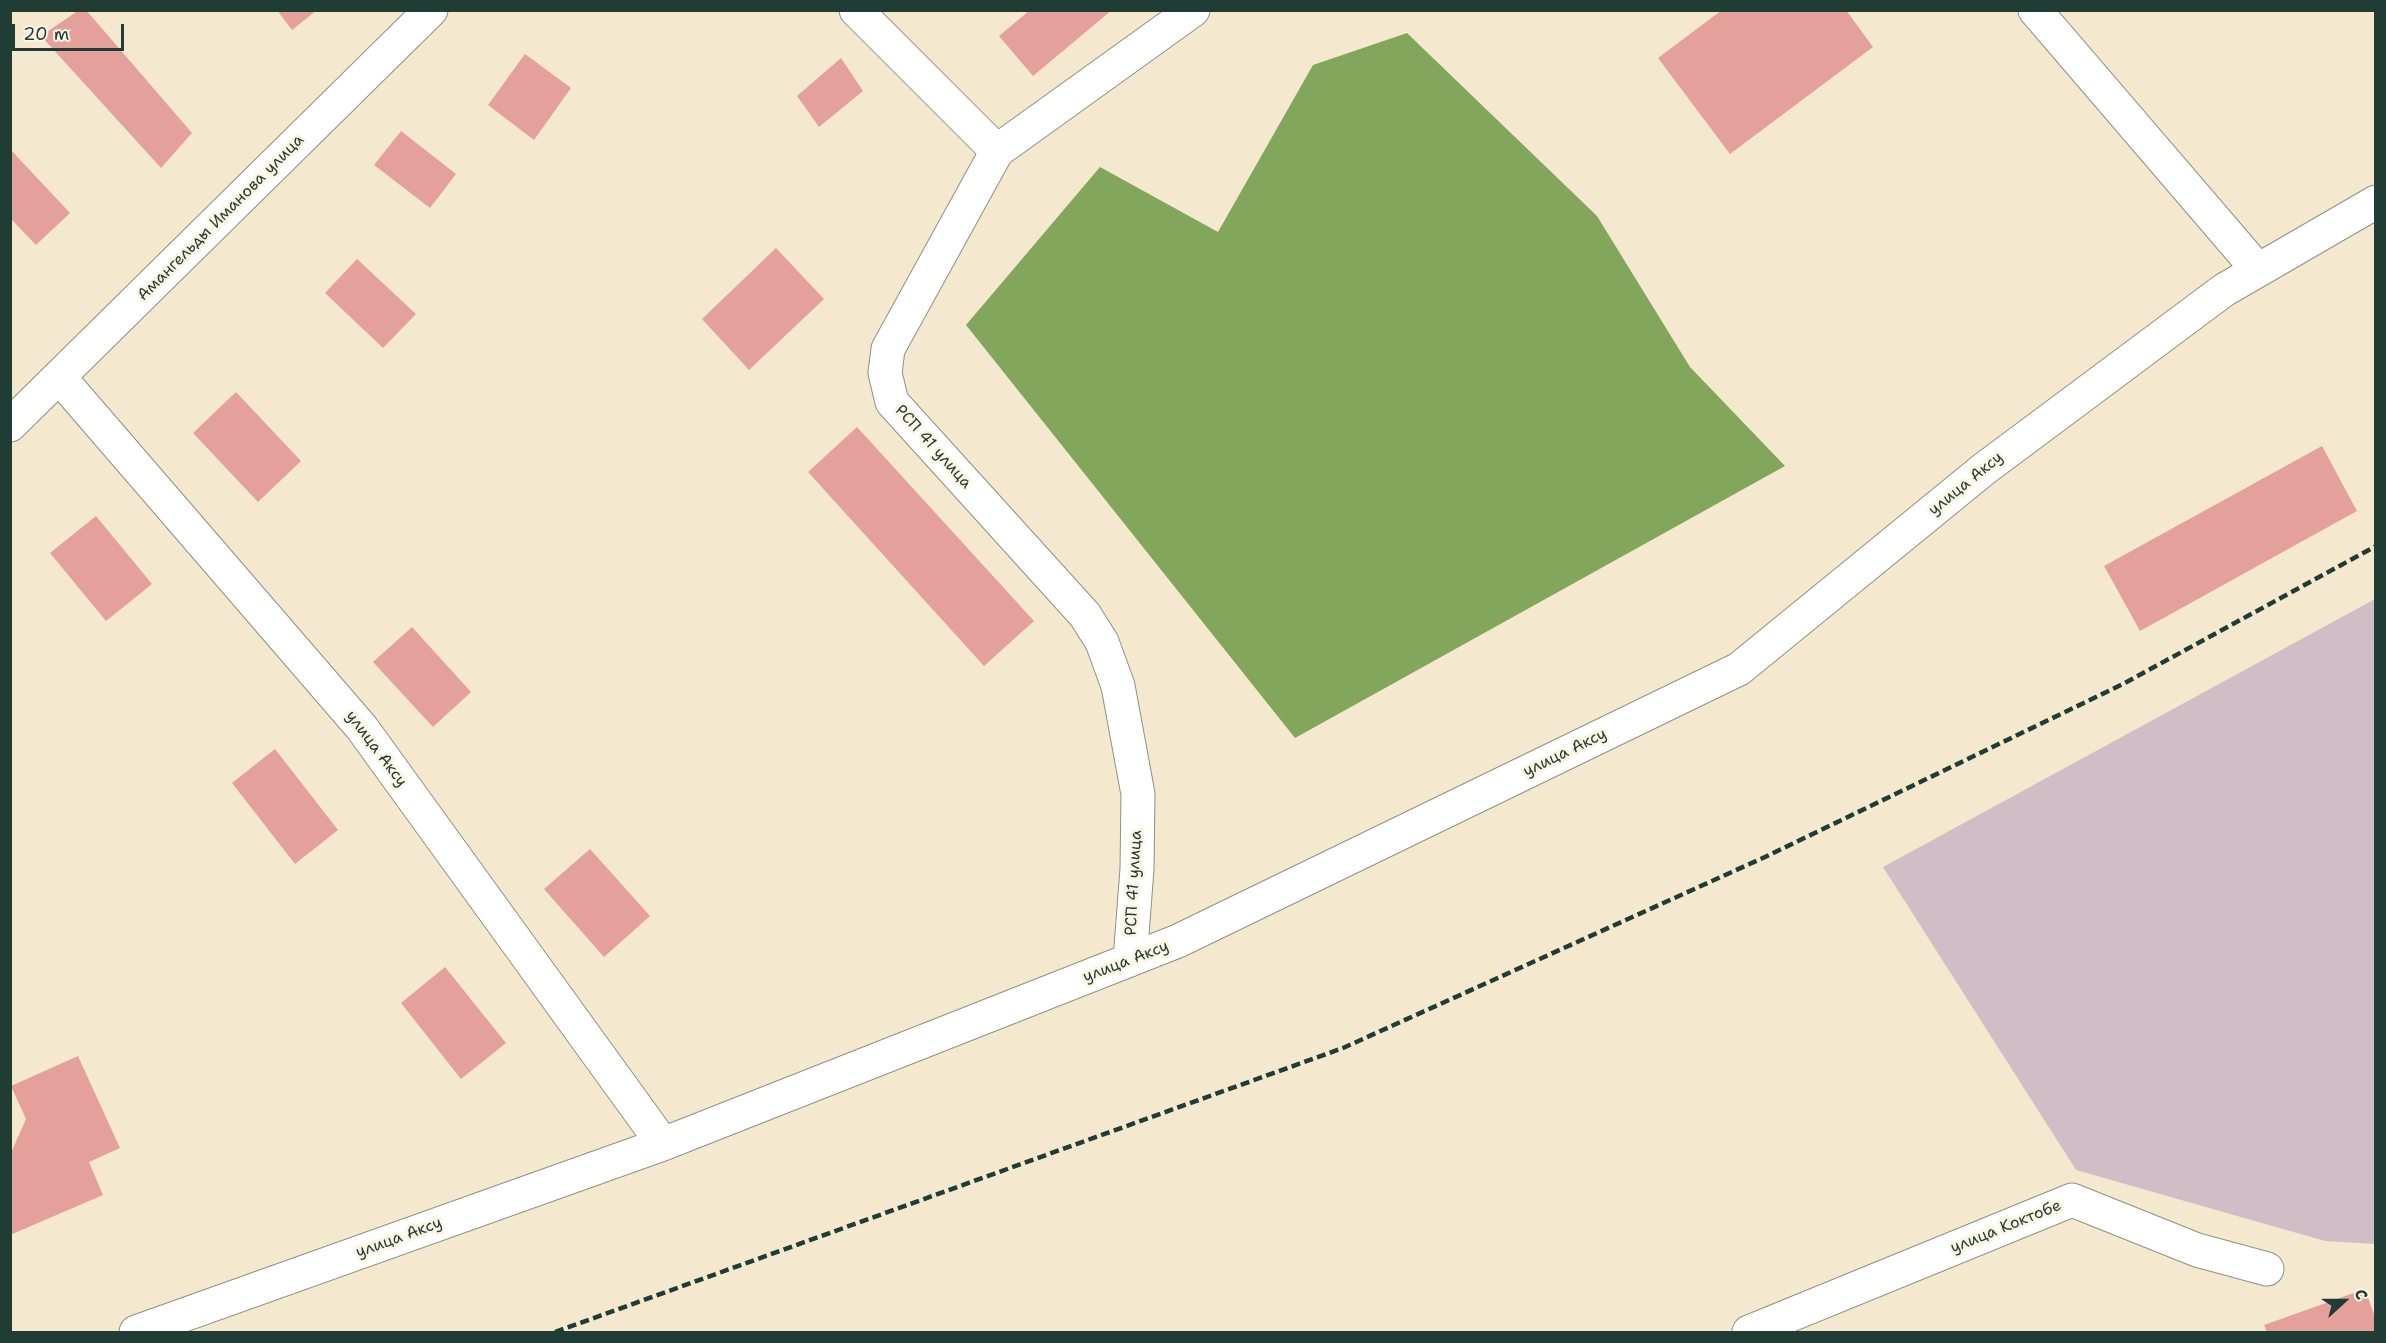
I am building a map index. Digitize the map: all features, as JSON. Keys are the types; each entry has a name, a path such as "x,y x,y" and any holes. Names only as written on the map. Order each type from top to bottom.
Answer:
{"street":[{"name":"Амангельды Иманова улица","path":"10,425 431,10"},
{"path":"856,10 997,151"},
{"name":"РСП 41 улица","path":"1130,960 1137,869 1138,794 1118,686 1102,642 1085,615 892,402 885,373 888,350 997,151 1193,10"},
{"path":"2035,10 2258,270"},
{"name":"улица Аксу","path":"136,1332 663,1144 1178,941 1739,669 1984,469 2224,290 2376,202"},
{"name":"улица Аксу","path":"60,378 362,728 663,1144"},
{"name":"улица Коктобе","path":"1749,1332 2072,1200 2197,1250 2266,1269"}],"shaded area":[{"path":"2375,599 2375,1244 2325,1241 2076,1170 1883,867"}],"green space":[{"path":"1407,33 1597,216 1690,367 1785,466 1295,738 966,325 1100,167 1218,232 1313,65"}],"building":[{"path":"79,10 86,10 192,133 161,168 41,36"},
{"path":"277,10 317,10 292,30"},
{"path":"1030,10 1112,10 1033,76 999,36"},
{"path":"1722,10 1846,10 1873,47 1730,154 1658,58"},
{"path":"525,54 571,88 534,140 488,105"},
{"path":"841,58 863,91 819,127 797,96"},
{"path":"401,131 456,174 430,208 374,165"},
{"path":"10,149 70,213 36,245 10,218"},
{"path":"776,248 824,299 749,370 702,319"},
{"path":"357,259 416,314 383,348 325,293"},
{"path":"236,392 301,461 258,502 193,433"},
{"path":"857,427 1034,621 984,666 808,472"},
{"path":"2322,446 2357,511 2140,631 2104,566"},
{"path":"96,516 152,584 106,621 50,553"},
{"path":"412,627 471,692 433,727 373,662"},
{"path":"275,749 338,830 295,864 232,783"},
{"path":"590,849 650,916 604,957 544,889"},
{"path":"445,967 506,1043 461,1079 401,1003"},
{"path":"78,1056 120,1148 89,1162 103,1195 10,1235 10,1155 26,1119 11,1086"},
{"path":"2365,1289 2376,1320 2376,1332 2267,1332 2264,1325"}],"railway":[{"path":"555,1332 1343,1048 1765,857 2123,684 2376,546"}]}
